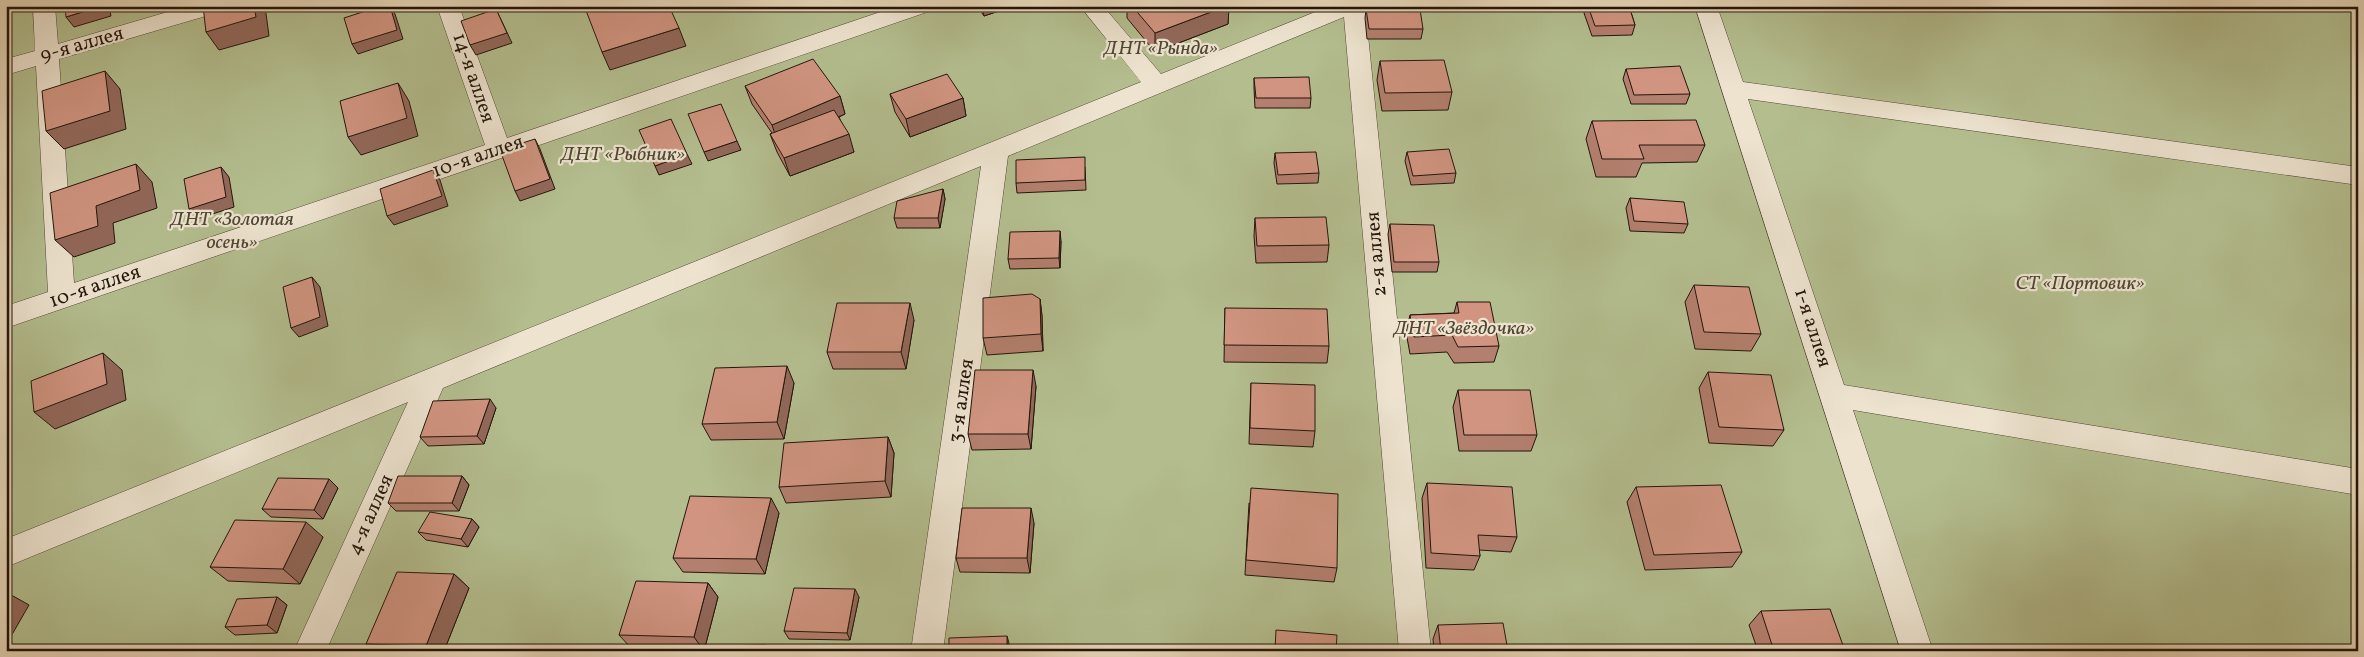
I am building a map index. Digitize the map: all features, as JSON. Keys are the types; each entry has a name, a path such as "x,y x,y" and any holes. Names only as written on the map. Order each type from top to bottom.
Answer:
{"lane":[{"path":"44,6 62,298"},
{"name":"9-я аллея","path":"6,67 215,6"},
{"name":"14-я аллея","path":"448,6 499,150"},
{"name":"10-я аллея","path":"6,317 922,6"},
{"path":"1091,6 1157,85"},
{"path":"6,553 1353,6"},
{"name":"2-я аллея","path":"1353,6 1414,651"},
{"name":"1-я аллея","path":"1706,6 1917,651"},
{"path":"1733,89 2358,176"},
{"name":"3-я аллея","path":"927,651 996,150"},
{"name":"4-я аллея","path":"310,651 432,380"},
{"path":"1834,395 2358,482"}],"green space":[{"path":"6,6 2358,6 2358,651 6,651"}],"building":[{"path":"65,6 102,6 66,17"},
{"path":"203,6 254,6 256,17 206,32"},
{"path":"381,6 390,6 397,30 352,44 344,18"},
{"path":"591,6 669,6 679,28 602,52 585,8"},
{"path":"1132,6 1227,6 1155,33"},
{"path":"1588,6 1629,6 1635,25 1595,26"},
{"path":"496,9 507,33 470,45 461,21"},
{"path":"1366,9 1420,9 1423,29 1369,29"},
{"path":"813,59 840,96 772,125 745,86"},
{"path":"1444,60 1452,92 1385,93 1380,61"},
{"path":"1680,66 1690,94 1634,95 1626,69"},
{"path":"105,71 110,111 46,131 42,91"},
{"path":"947,74 963,98 906,119 890,94"},
{"path":"1309,77 1311,98 1256,98 1254,78"},
{"path":"398,83 407,118 348,137 340,101"},
{"path":"721,104 737,141 704,152 688,114"},
{"path":"834,110 849,134 784,158 770,134"},
{"path":"671,119 687,154 655,166 639,130"},
{"path":"1696,120 1705,145 1639,145 1644,159 1602,159 1592,121"},
{"path":"535,139 550,179 515,191 500,150"},
{"path":"1449,149 1456,173 1413,176 1407,152"},
{"path":"1316,152 1319,173 1278,175 1275,153"},
{"path":"1085,157 1085,180 1016,183 1016,160"},
{"path":"136,164 140,190 96,206 98,226 55,240 50,193"},
{"path":"221,167 226,197 189,209 184,179"},
{"path":"433,170 442,196 387,216 380,189"},
{"path":"943,189 938,218 894,218 897,201"},
{"path":"1630,198 1684,202 1688,224 1634,221"},
{"path":"1326,217 1329,245 1257,246 1255,218"},
{"path":"1390,224 1434,225 1439,262 1394,262"},
{"path":"1060,231 1059,258 1008,259 1010,232"},
{"path":"312,277 320,317 291,328 283,287"},
{"path":"1694,285 1749,287 1761,334 1704,332"},
{"path":"1032,294 1040,299 1041,334 983,338 983,298"},
{"path":"1457,302 1490,302 1499,346 1458,347 1452,335 1414,337 1410,315 1459,313"},
{"path":"837,303 910,303 901,352 827,352"},
{"path":"1225,308 1327,309 1329,346 1224,345"},
{"path":"103,353 107,384 34,412 31,381"},
{"path":"787,366 777,422 702,424 715,368"},
{"path":"975,370 1033,370 1028,434 968,434"},
{"path":"1708,372 1771,375 1784,430 1719,427"},
{"path":"1251,383 1315,385 1315,431 1250,428"},
{"path":"1458,390 1530,390 1537,435 1464,435"},
{"path":"490,399 477,436 420,437 433,401"},
{"path":"888,437 885,481 779,487 784,443"},
{"path":"398,476 462,476 452,503 388,503"},
{"path":"278,478 329,479 314,510 262,509"},
{"path":"1427,483 1512,487 1517,537 1478,535 1480,556 1431,553"},
{"path":"1721,485 1742,552 1654,555 1636,487"},
{"path":"1251,488 1338,494 1337,568 1246,560"},
{"path":"690,496 771,498 756,559 673,558"},
{"path":"962,508 1031,508 1027,558 956,558"},
{"path":"430,512 472,519 461,539 418,532"},
{"path":"235,520 306,522 283,569 210,567"},
{"path":"397,572 454,574 426,646 366,644"},
{"path":"636,581 708,583 694,637 619,635"},
{"path":"794,588 855,589 847,633 784,631"},
{"path":"277,597 267,625 225,627 237,599"},
{"path":"1830,609 1845,651 1774,651 1761,611"},
{"path":"1503,623 1508,651 1441,651 1438,625"},
{"path":"1276,630 1337,635 1336,651 1275,651"},
{"path":"1007,636 1007,651 949,651 949,638"},
{"path":"766,645 767,651 719,651 720,646"}],"park label":[{"name":"ДНТ «Рында»","path":"1161,49"},
{"name":"ДНТ «Рыбник»","path":"623,155"},
{"name":"ДНТ «Золотая осень»","path":"232,232"},
{"name":"СТ «Портовик»","path":"2080,284"},
{"name":"ДНТ «Звёздочка»","path":"1464,329"}]}
